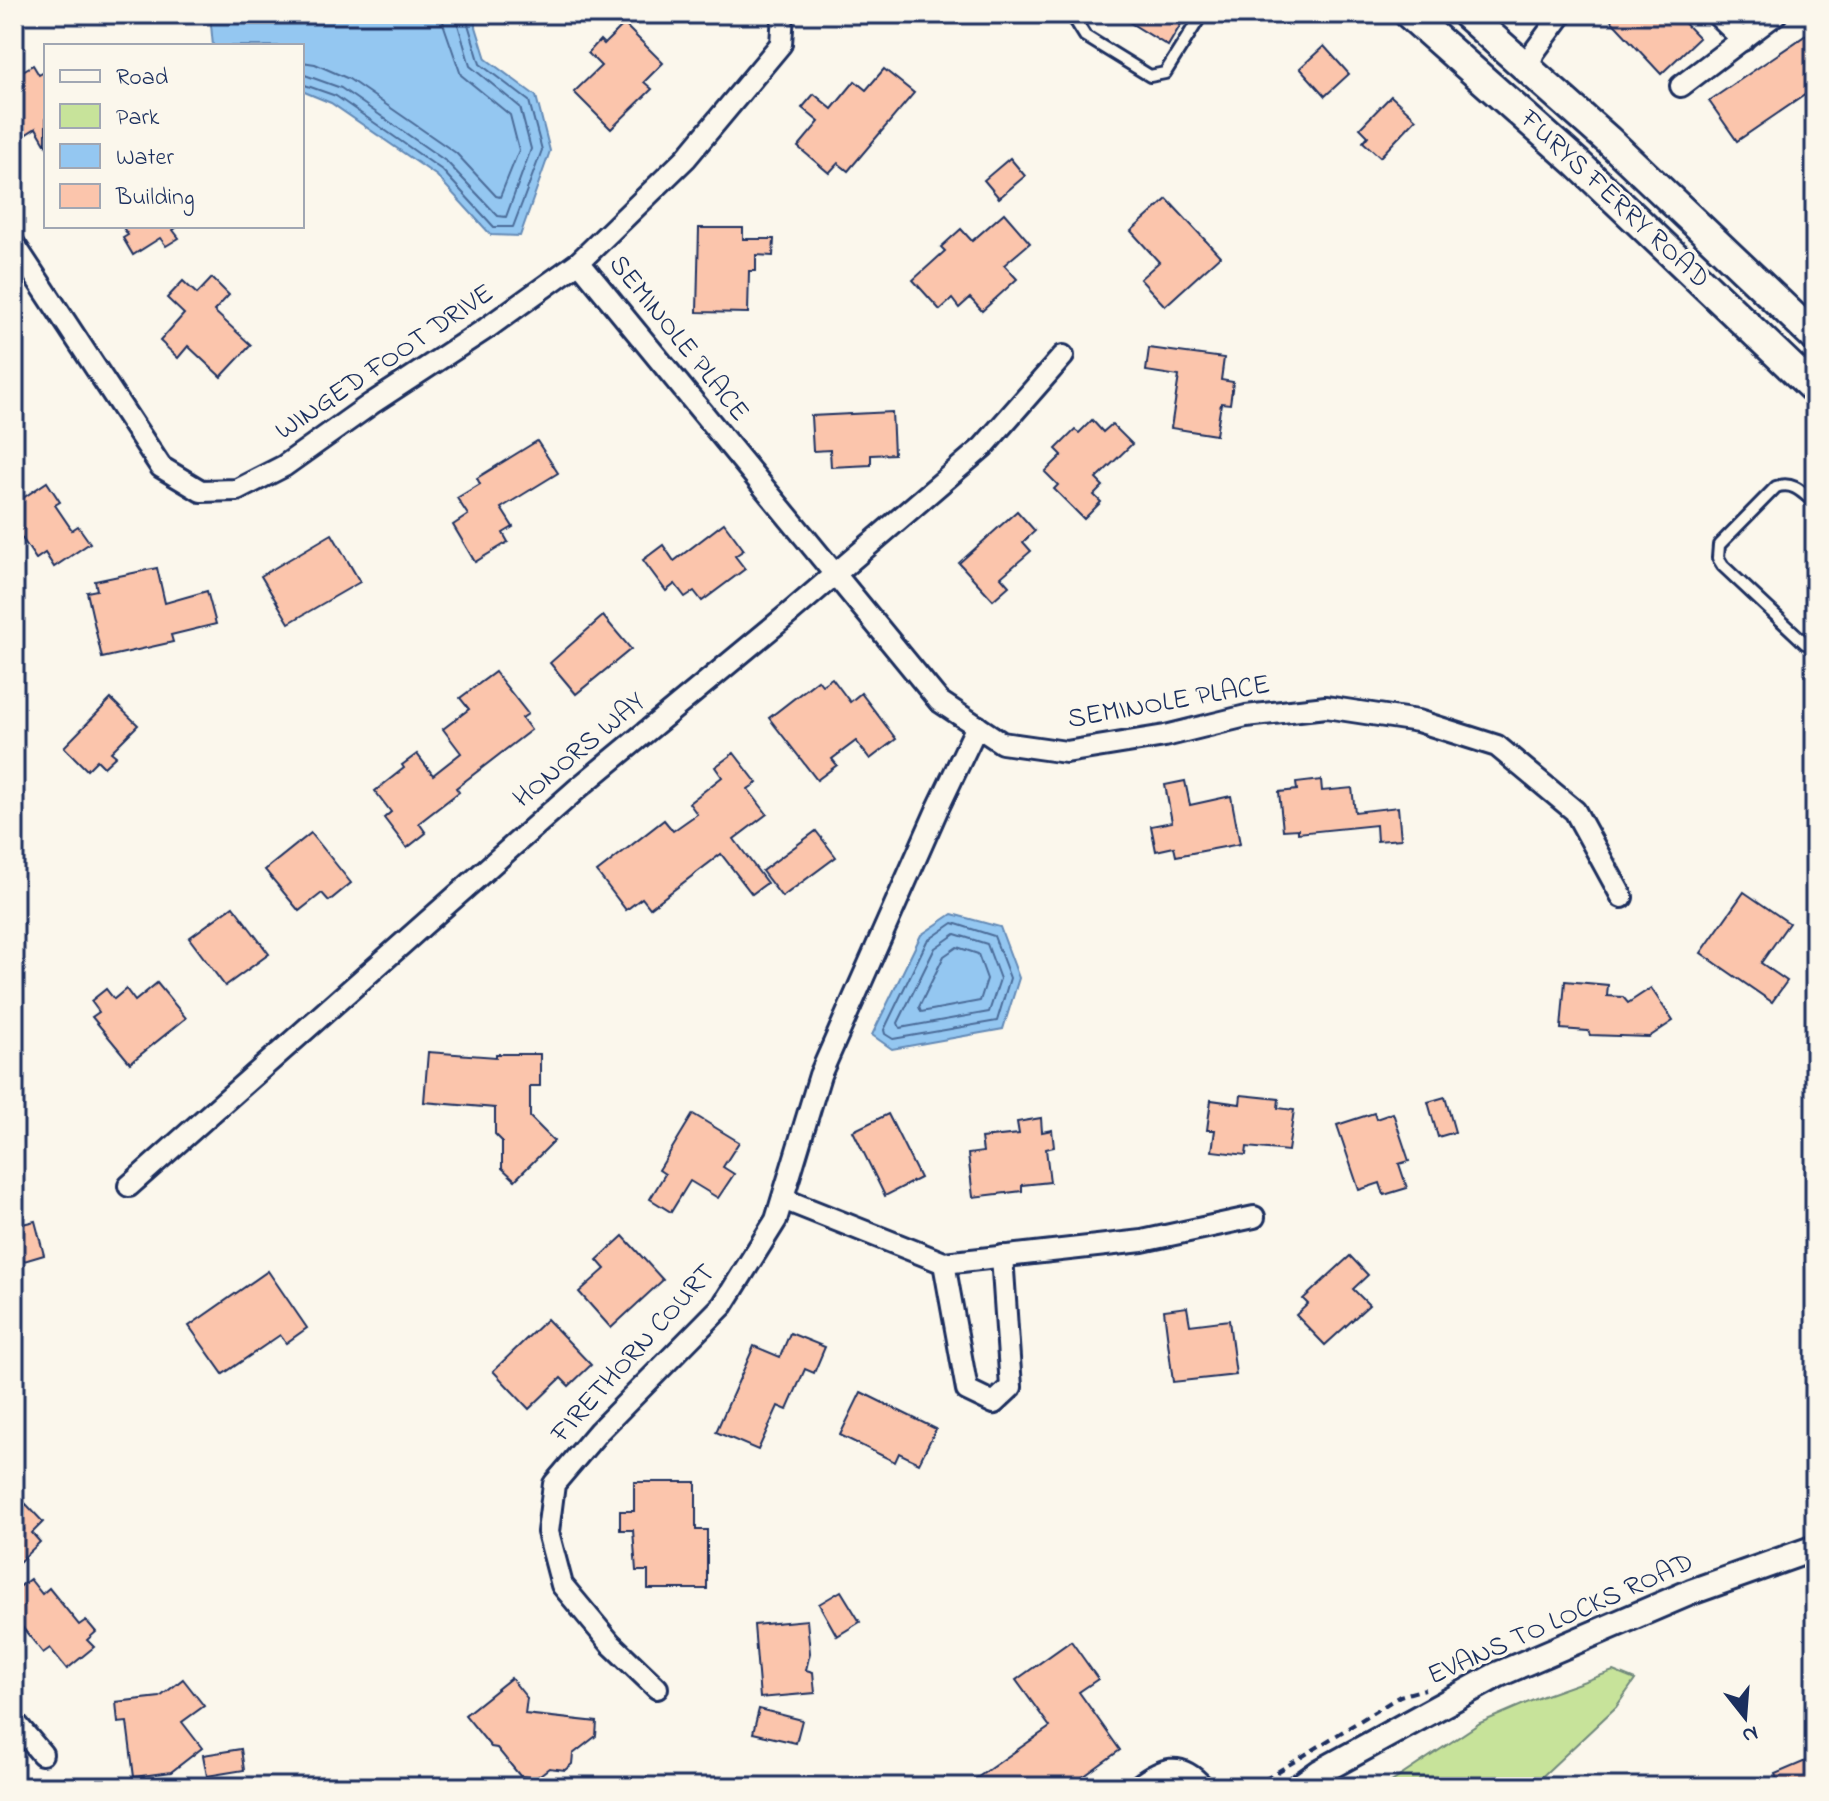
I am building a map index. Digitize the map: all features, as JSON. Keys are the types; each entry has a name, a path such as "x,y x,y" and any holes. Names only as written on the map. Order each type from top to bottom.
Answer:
{"main road":[{"name":"FURYS FERRY ROAD","path":"1409,14 1577,163 1815,390"},
{"name":"FURYS FERRY ROAD","path":"1466,14 1608,140 1815,337"}],"street":[{"name":"WINGED FOOT DRIVE","path":"14,244 161,467 201,491 237,490 284,466 579,262 686,158 781,44 783,14"},
{"path":"1528,68 1534,52 1562,14"},
{"path":"1716,14 1743,40"},
{"path":"1681,86 1776,14"},
{"name":"SEMINOLE PLACE","path":"579,262 939,701 1002,743 1066,752 1165,736 1246,716 1326,707 1418,721 1497,746 1575,811 1622,897"},
{"name":"HONORS WAY","path":"129,1186 577,789 983,447 1063,356"},
{"name":"FIRETHORN COURT","path":"657,1688 611,1644 562,1585 548,1532 554,1484 599,1431 723,1305 776,1220 820,1075 977,726"},
{"path":"783,1199 944,1263 1142,1241 1254,1217"},
{"path":"944,1263 967,1390 994,1403 1011,1387 1002,1256"},
{"name":"EVANS TO LOCKS ROAD","path":"1299,1787 1320,1772 1497,1675 1691,1592 1815,1548"},
{"path":"14,1721 42,1754"},
{"path":"1137,1787 1155,1773 1179,1770 1187,1771 1203,1787"}],"lane":[{"path":"1065,14 1075,20 1085,36 1150,76 1165,73 1202,14"},
{"path":"1815,503 1797,487 1785,483 1776,487 1719,545 1717,551 1723,566 1805,643 1815,634"}],"green space":[{"path":"1613,1671 1635,1680 1616,1707 1531,1787 1384,1787 1480,1723"}],"water":[{"path":"210,14 472,14 486,59 536,96 550,151 520,236 491,235 437,176 331,103 304,92 304,44 213,44"},
{"path":"952,914 1000,927 1019,978 1003,1029 892,1049 872,1035 921,935"}],"building":[{"path":"1116,14 1187,14 1168,46"},
{"path":"1605,14 1676,14 1699,38 1661,74"},
{"path":"624,24 663,63 644,82 652,89 611,129 574,92 601,66 588,53 600,40 604,44"},
{"path":"1815,29 1815,78 1808,83 1812,90 1737,141 1709,101"},
{"path":"1324,46 1349,74 1325,96 1300,68"},
{"path":"33,65 39,75 44,72 44,142 36,128 14,142 14,76"},
{"path":"884,69 914,93 848,171 838,163 829,173 798,147 819,122 802,108 814,94 832,109 855,81 866,90"},
{"path":"1391,96 1416,119 1380,157 1363,142 1368,136 1360,128"},
{"path":"1010,158 1025,176 999,198 984,180"},
{"path":"1167,199 1220,256 1165,306 1140,279 1159,262 1131,231"},
{"path":"1004,213 1030,243 1004,265 1017,279 982,311 970,298 959,308 952,299 940,310 913,280 945,251 941,247 961,229 972,241"},
{"path":"123,228 176,228 173,230 179,238 166,246 160,238 133,255 123,238 128,235"},
{"path":"699,228 743,228 743,239 774,239 773,256 756,255 756,271 749,271 748,313 697,312"},
{"path":"212,278 229,295 214,311 251,345 221,377 188,346 178,358 160,341 184,314 167,298 183,281 197,294"},
{"path":"1149,348 1224,358 1221,380 1233,382 1230,404 1221,403 1216,435 1171,428 1179,376 1146,371"},
{"path":"892,412 894,454 871,455 871,465 831,467 830,450 813,451 811,416"},
{"path":"1092,420 1103,432 1112,424 1132,444 1096,479 1103,486 1094,495 1101,502 1084,519 1054,489 1058,485 1045,472 1062,455 1056,449 1075,430 1079,433"},
{"path":"537,441 558,473 501,508 513,527 503,533 508,542 475,562 453,525 468,515 457,498 480,484 477,478"},
{"path":"47,482 60,502 55,505 72,530 78,526 90,543 54,567 45,553 36,559 14,526 14,504"},
{"path":"1017,511 1035,531 1023,542 1031,551 1001,577 1009,586 993,600 959,563"},
{"path":"724,523 744,550 735,556 745,569 702,601 694,591 685,597 675,584 666,591 643,560 663,545 674,561"},
{"path":"332,534 360,582 289,623 261,576"},
{"path":"157,568 165,603 207,591 216,624 171,635 173,642 102,658 87,592 97,590 95,581"},
{"path":"603,616 631,649 576,694 550,663"},
{"path":"495,672 528,714 522,718 531,730 456,788 459,792 419,823 426,833 407,848 384,818 391,812 375,791 417,754 433,775 461,753 443,729 469,709 460,698"},
{"path":"832,678 850,702 861,693 896,739 870,759 856,741 832,759 837,765 817,780 769,718 818,680 822,685"},
{"path":"111,699 138,725 111,752 116,756 104,767 97,760 87,770 64,747"},
{"path":"734,753 757,783 748,789 767,814 734,839 767,883 752,894 721,854 650,908 642,898 626,910 597,872 664,820 673,831 697,814 689,803 722,777 715,767"},
{"path":"1321,780 1322,791 1352,788 1355,812 1398,807 1401,839 1377,841 1376,825 1298,833 1298,829 1283,830 1279,792 1297,790 1296,783"},
{"path":"1185,781 1190,805 1231,796 1240,844 1176,856 1174,847 1156,851 1151,826 1172,822 1165,785"},
{"path":"816,831 836,857 782,897 762,871"},
{"path":"311,833 351,883 329,901 322,893 299,911 265,870"},
{"path":"1744,892 1789,923 1761,963 1787,981 1772,1002 1701,953"},
{"path":"233,906 269,954 225,986 189,938"},
{"path":"1565,981 1608,985 1607,996 1623,997 1628,1003 1651,988 1673,1021 1649,1037 1590,1035 1588,1031 1561,1029"},
{"path":"157,983 186,1018 130,1063 92,1017 99,1012 91,1001 106,989 114,999 126,989 135,1001"},
{"path":"428,1052 496,1057 496,1054 540,1054 540,1086 530,1086 530,1117 554,1141 515,1180 502,1168 502,1141 495,1134 495,1108 424,1102"},
{"path":"1241,1095 1279,1099 1278,1108 1294,1110 1288,1151 1247,1147 1246,1155 1212,1151 1215,1130 1207,1130 1211,1100 1240,1104"},
{"path":"1445,1097 1455,1132 1438,1137 1428,1102"},
{"path":"1374,1113 1376,1119 1393,1113 1409,1161 1399,1164 1407,1188 1384,1195 1380,1183 1359,1190 1337,1125"},
{"path":"693,1114 739,1142 723,1167 734,1174 718,1198 690,1181 671,1212 650,1199 665,1174 659,1170"},
{"path":"888,1114 920,1178 885,1196 853,1131"},
{"path":"1041,1118 1042,1132 1052,1130 1054,1147 1046,1149 1050,1182 1022,1185 1022,1191 973,1197 968,1154 983,1152 981,1138 1019,1134 1017,1122"},
{"path":"35,1221 44,1255 14,1264 14,1226"},
{"path":"623,1236 663,1280 611,1328 579,1292 605,1269 597,1260"},
{"path":"1350,1256 1368,1275 1353,1289 1369,1305 1325,1345 1296,1315 1308,1304 1303,1299"},
{"path":"268,1271 307,1328 286,1343 280,1335 223,1374 189,1326"},
{"path":"1187,1307 1190,1325 1229,1320 1236,1375 1173,1382 1164,1310"},
{"path":"547,1319 591,1365 569,1386 561,1378 529,1409 493,1371"},
{"path":"790,1333 825,1347 814,1373 805,1369 787,1410 778,1406 758,1450 716,1432 754,1346 780,1357"},
{"path":"861,1392 936,1429 919,1463 899,1453 895,1462 840,1435"},
{"path":"634,1482 696,1482 696,1530 707,1530 707,1589 648,1589 648,1571 636,1571 633,1530 620,1530 620,1511 634,1511"},
{"path":"26,1504 43,1522 32,1533 40,1542 14,1567 14,1538 24,1529 14,1515"},
{"path":"30,1579 42,1594 49,1588 79,1625 86,1620 96,1632 87,1640 94,1647 67,1669 50,1648 43,1653 14,1617 14,1591"},
{"path":"841,1591 860,1622 837,1636 819,1604"},
{"path":"807,1620 810,1653 806,1670 813,1672 815,1693 760,1698 754,1625"},
{"path":"1071,1641 1098,1679 1079,1692 1120,1750 1069,1787 964,1787 1050,1727 1016,1680"},
{"path":"511,1678 527,1698 525,1714 597,1722 596,1736 573,1754 572,1764 565,1770 549,1768 536,1778 520,1776 465,1715"},
{"path":"183,1679 204,1706 182,1722 202,1748 171,1772 134,1777 127,1722 118,1723 116,1702 160,1697"},
{"path":"759,1709 802,1720 796,1743 753,1733"},
{"path":"241,1749 244,1770 207,1776 203,1755"},
{"path":"1815,1757 1815,1787 1780,1787 1775,1774"}]}
